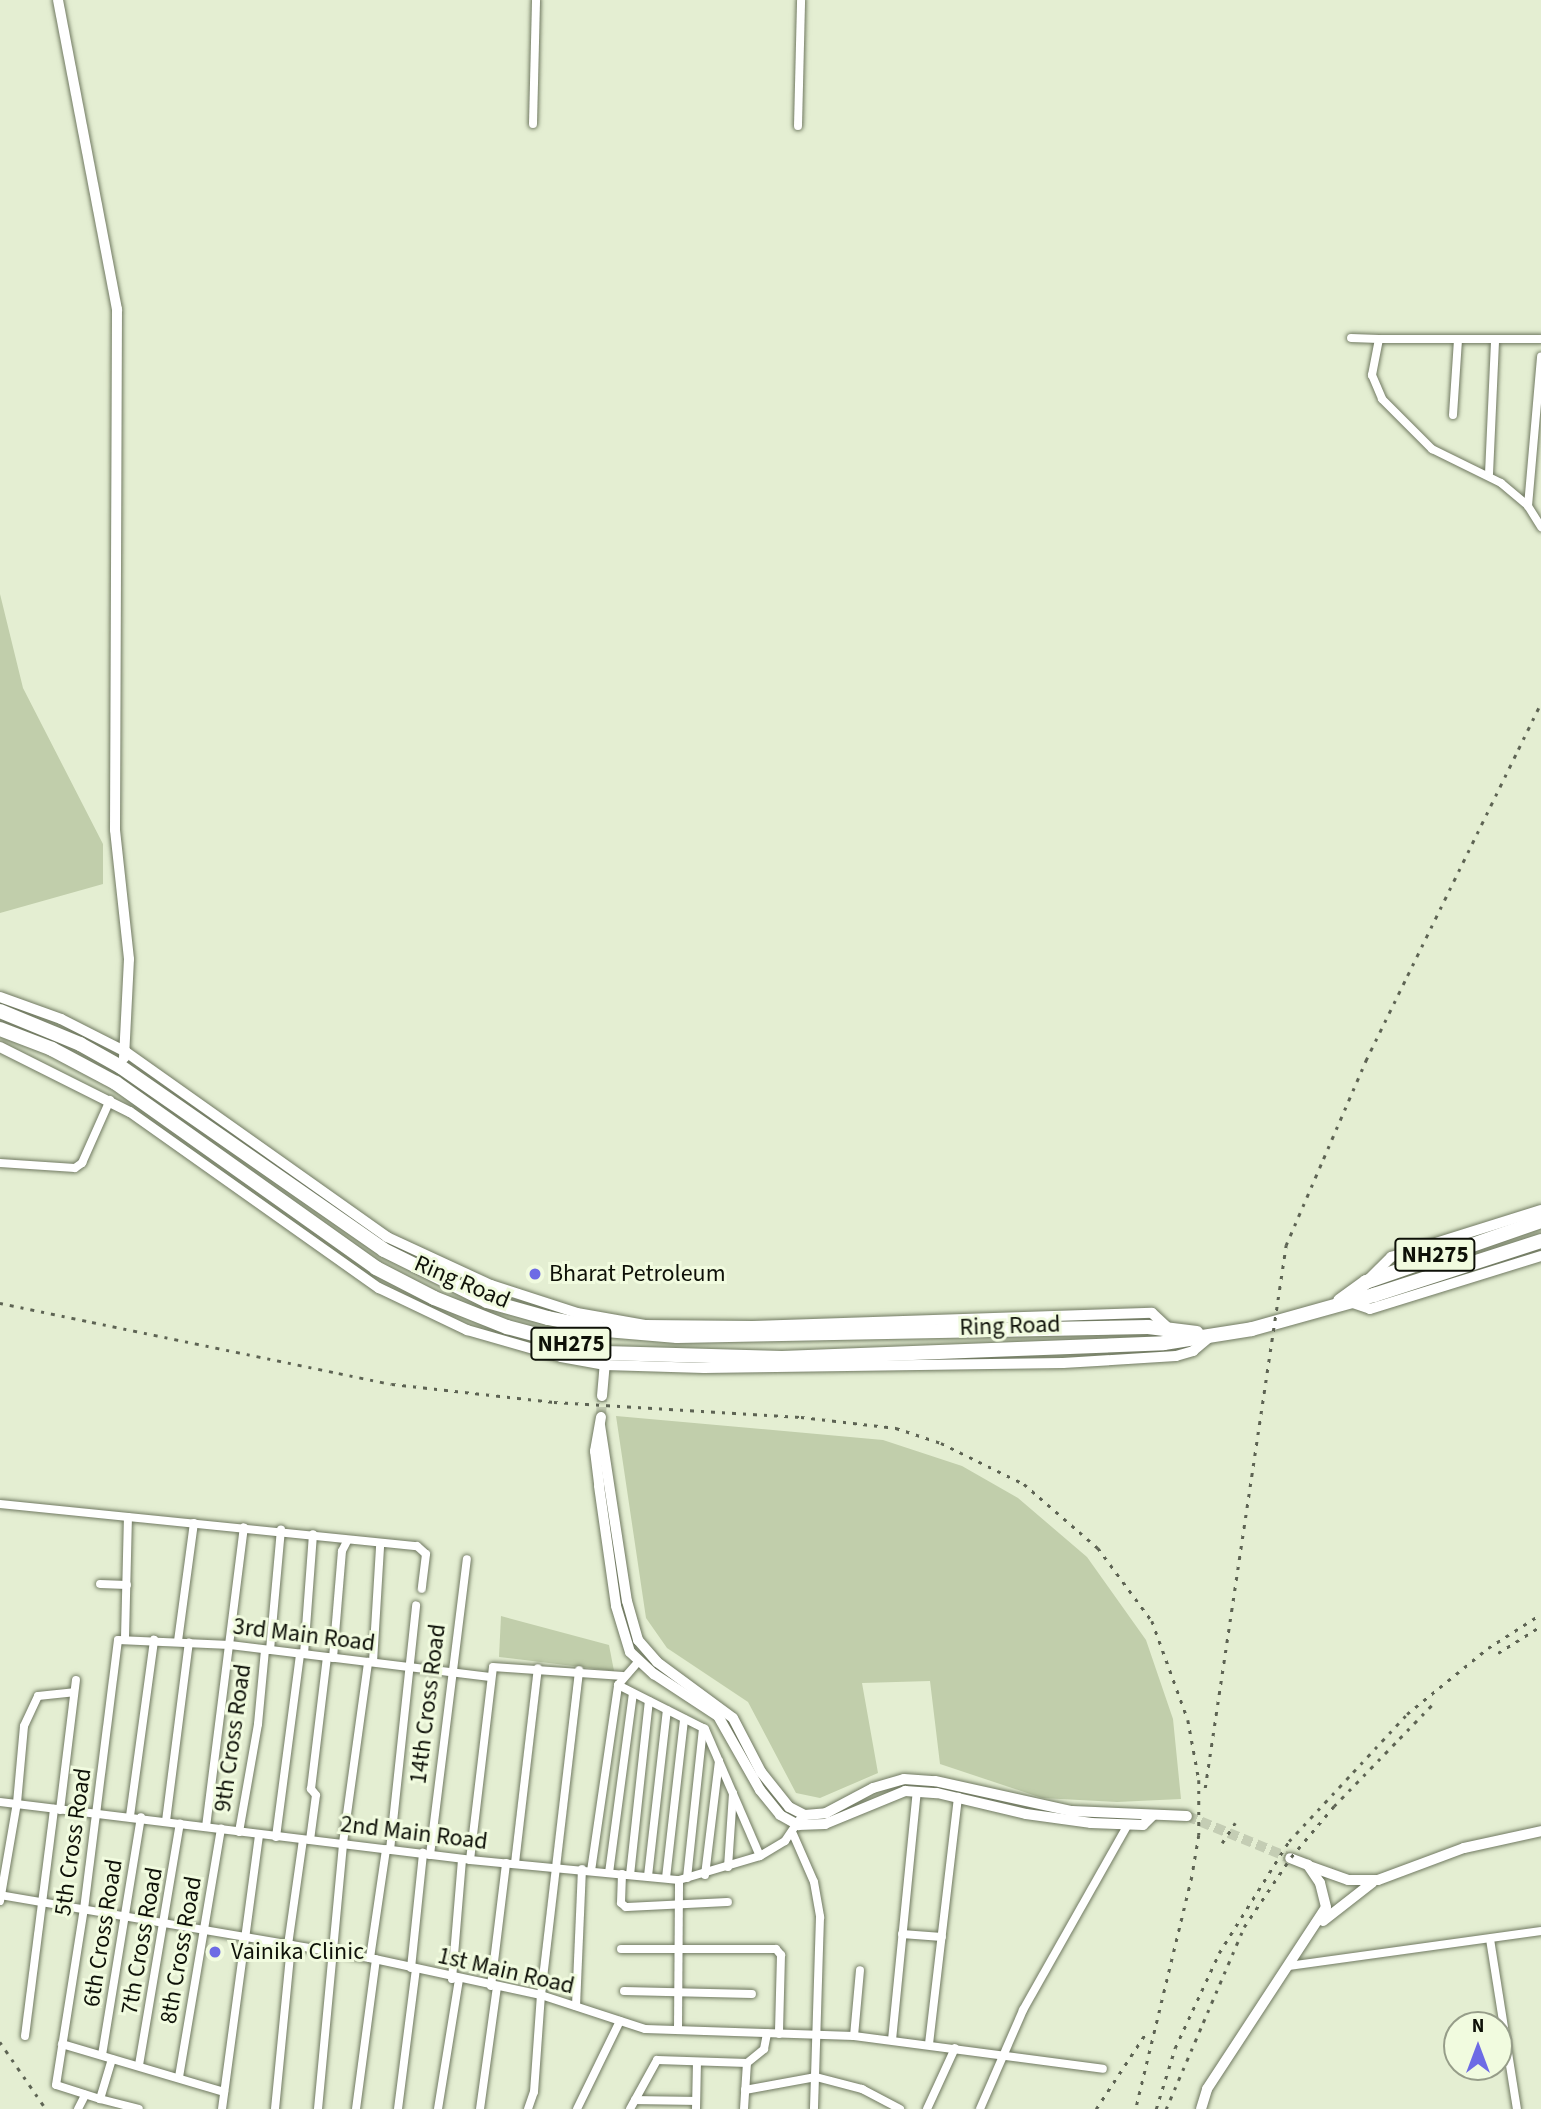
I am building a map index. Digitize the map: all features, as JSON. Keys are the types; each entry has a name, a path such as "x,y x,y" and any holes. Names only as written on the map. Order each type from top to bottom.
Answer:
{"highway":[{"name":"Ring Road","path":"0,1011 80,1044 121,1067 384,1250 487,1301 548,1318 606,1330 677,1336 1168,1328 1227,1333"},
{"name":"Ring Road","path":"0,1029 52,1049 116,1083 376,1268 434,1298 507,1327 605,1359 782,1358 1164,1343 1227,1333 1343,1303 1541,1241"},
{"name":"Ring Road","path":"1343,1303 1366,1282 1541,1221"}],"street":[{"path":"0,1163 75,1168 82,1163 110,1100 126,1052 129,959 115,830 117,309 58,0"},
{"path":"533,124 536,0"},
{"path":"798,126 801,0"},
{"path":"1351,338 1541,340"},
{"path":"1379,339 1372,375 1382,399 1444,459 1489,474 1528,506 1541,527"},
{"path":"1453,415 1458,339"},
{"path":"1489,474 1495,340"},
{"path":"1528,506 1541,357"},
{"path":"0,997 61,1019 126,1052 387,1237 491,1284 577,1313 645,1325 740,1326 1152,1313 1168,1328"},
{"path":"0,1047 110,1100 379,1288 467,1330 526,1349 605,1359 602,1396"},
{"path":"1366,1282 1391,1257 1541,1210"},
{"path":"1343,1303 1370,1309 1541,1256"},
{"path":"814,2109 820,1917 814,1882 797,1824 773,1790 733,1718 657,1662 638,1640 627,1601 600,1421 596,1451 623,1636 638,1662 718,1716 760,1790 780,1815 797,1824 825,1824 892,1793 917,1791 958,1797 1054,1820 1126,1826 1143,1825 1153,1815"},
{"path":"0,1504 281,1530 380,1546 423,1549 422,1589"},
{"path":"125,1638 128,1517"},
{"path":"178,1641 194,1523"},
{"path":"206,1827 244,1527"},
{"name":"9th Cross Road","path":"239,1832 258,1724 281,1530"},
{"path":"276,1837 302,1654 313,1534"},
{"path":"275,2109 289,1945 307,1840 315,1753 347,1541"},
{"path":"318,2109 343,1843 370,1662 380,1546"},
{"name":"14th Cross Road","path":"398,2109 426,1854 467,1559"},
{"path":"100,1584 127,1585"},
{"path":"356,2109 416,1605"},
{"name":"3rd Main Road","path":"125,1638 230,1645 490,1677"},
{"name":"5th Cross Road","path":"85,2095 56,2085 98,1813 115,1644 125,1638"},
{"path":"131,1816 154,1640"},
{"path":"166,1821 190,1642"},
{"path":"576,2006 586,1870 618,1685 623,1676 638,1662"},
{"path":"438,2109 456,1979 466,1860 490,1677 498,1665 579,1670 623,1676"},
{"path":"515,1863 538,1668"},
{"path":"528,2109 534,2092 541,1995 579,1670"},
{"path":"24,2036 76,1680"},
{"path":"618,1685 703,1728 719,1758 760,1856"},
{"path":"0,1901 18,1803 24,1726 38,1696 74,1692"},
{"path":"609,1872 633,1694"},
{"path":"649,1701 622,1905 728,1902"},
{"path":"648,1877 667,1710"},
{"path":"666,1878 684,1719"},
{"path":"678,2030 678,1904 703,1728"},
{"path":"705,1875 719,1758"},
{"path":"797,1824 826,1813 873,1788 904,1779 958,1786 1044,1807 1186,1816"},
{"path":"728,1867 733,1790"},
{"path":"892,2040 917,1791"},
{"path":"929,2044 958,1797"},
{"name":"2nd Main Road","path":"0,1802 141,1817 260,1835 466,1860 683,1879 705,1875 760,1856 797,1824"},
{"name":"6th Cross Road","path":"102,2055 141,1817"},
{"name":"7th Cross Road","path":"139,2065 180,1823"},
{"path":"979,2109 1006,2054 1023,2010 1126,1826"},
{"name":"8th Cross Road","path":"179,2077 221,1829"},
{"path":"1201,2109 1207,2089 1289,1966 1316,1928 1340,1904 1378,1880 1464,1848 1541,1832"},
{"path":"222,2109 260,1835"},
{"path":"1290,1858 1348,1880 1378,1880"},
{"path":"480,2109 506,1863"},
{"path":"1308,1865 1325,1895 1326,1907 1316,1928"},
{"name":"1st Main Road","path":"0,1895 373,1958 456,1979 541,1995 645,2029 854,2036 1006,2054 1103,2069"},
{"path":"1289,1966 1541,1931"},
{"path":"902,1934 942,1937"},
{"path":"1490,1939 1517,2109"},
{"path":"621,1949 779,1951 779,2034"},
{"path":"854,2036 860,1970"},
{"path":"624,1991 752,1994"},
{"path":"577,2109 620,2021"},
{"path":"630,2109 657,2060 747,2063 764,2049 767,2033"},
{"path":"62,2043 224,2092"},
{"path":"928,2109 956,2048"},
{"path":"100,2099 112,2059"},
{"path":"635,2100 696,2105 697,2062"},
{"path":"744,2109 747,2063"},
{"path":"745,2090 816,2077 862,2089 900,2109"},
{"path":"78,2109 85,2095 139,2109"}],"green space":[{"path":"0,594 23,688 103,844 103,884 0,913"},
{"path":"616,1416 883,1440 962,1466 1018,1498 1087,1557 1146,1640 1173,1719 1181,1799 1117,1802 1042,1798 940,1764 930,1681 862,1683 878,1773 820,1798 796,1793 748,1702 667,1648 646,1618"},
{"path":"501,1616 609,1645 614,1671 499,1657"}],"tunnel":[{"path":"601,1417 602,1396"},
{"path":"1187,1816 1290,1858"}],"railway":[{"path":"1205,1788 1286,1245 1366,1060 1541,703"},
{"path":"0,1303 392,1384 554,1402 801,1417 896,1428 941,1443 1024,1484 1098,1548 1152,1621 1188,1720 1199,1780 1199,1835 1192,1877 1136,2109"},
{"path":"1156,2109 1175,2048 1219,1953 1289,1841 1407,1714 1488,1648 1541,1614"},
{"path":"1498,1653 1541,1626"},
{"path":"1166,2109 1244,1927 1291,1857 1334,1806 1432,1705"},
{"path":"1222,1843 1235,1823"},
{"path":"1096,2109 1146,2033"},
{"path":"0,2042 46,2109"}],"place":[{"name":"Bharat Petroleum","path":"535,1274"},
{"name":"Vainika Clinic","path":"215,1952"}]}
